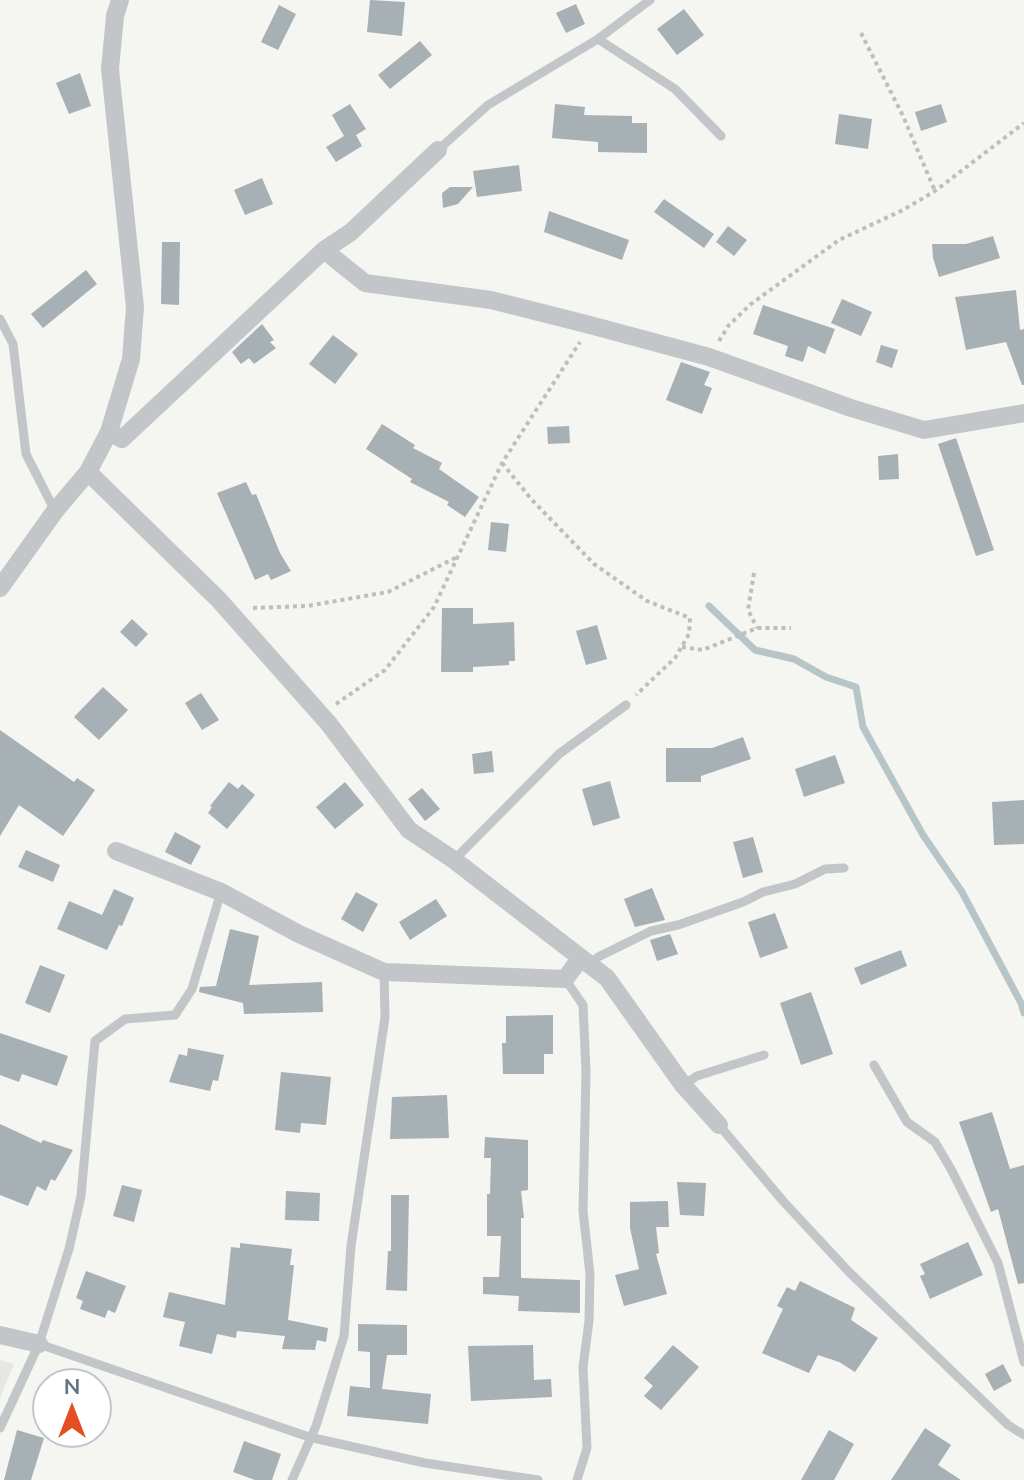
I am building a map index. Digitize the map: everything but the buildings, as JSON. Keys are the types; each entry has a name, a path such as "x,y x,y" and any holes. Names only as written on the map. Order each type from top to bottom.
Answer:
{"street":[{"path":"0,588 55,511 88,472 109,432 131,359 135,307 110,69 114,5"},
{"path":"109,432 122,439 324,250 351,232 438,150"},
{"path":"324,250 365,283 491,300 590,325 709,357 851,408 924,430 1024,413"},
{"path":"88,472 219,600 321,715 409,830 454,860 607,978 683,1085 719,1125"},
{"path":"116,851 221,892 299,934 384,972 565,979 585,962"},
{"path":"0,1335 39,1344"}],"lane":[{"path":"438,150 488,105 598,39 650,0"},
{"path":"598,39 675,89 721,136"},
{"path":"0,319 13,344 26,454 55,511"},
{"path":"454,860 559,754 626,705"},
{"path":"585,962 651,931 678,925 763,892 795,884 825,869 844,868"},
{"path":"0,1428 39,1344 69,1249 81,1196 95,1041 125,1019 175,1015 192,989 221,892"},
{"path":"292,1480 316,1426 344,1336 351,1246 385,1017 384,972"},
{"path":"565,979 583,1005 586,1072 583,1211 590,1274 589,1321 583,1367 587,1448 577,1480"},
{"path":"683,1085 697,1076 764,1055"},
{"path":"874,1065 907,1122 935,1142 952,1171 998,1263 1024,1362"},
{"path":"719,1125 783,1201 849,1272 1008,1425 1024,1435"},
{"path":"39,1344 309,1437 425,1463 538,1480"}],"path":[{"path":"861,33 903,116 935,191"},
{"path":"709,357 729,325 751,304 839,240 935,191 1024,123"},
{"path":"321,715 385,670 434,607 502,463 590,325"},
{"path":"502,463 532,500 594,564 647,601 690,618 689,634 675,658 626,705"},
{"path":"219,600 260,610 307,606 388,592 457,557"},
{"path":"754,573 748,610 757,628"},
{"path":"682,647 703,650 757,628 791,628"}],"shaded area":[{"path":"0,1360 14,1364 0,1398"}],"waterway":[{"path":"709,606 755,650 794,659 826,677 856,687 863,727 923,835 962,892 1024,1013"}]}
